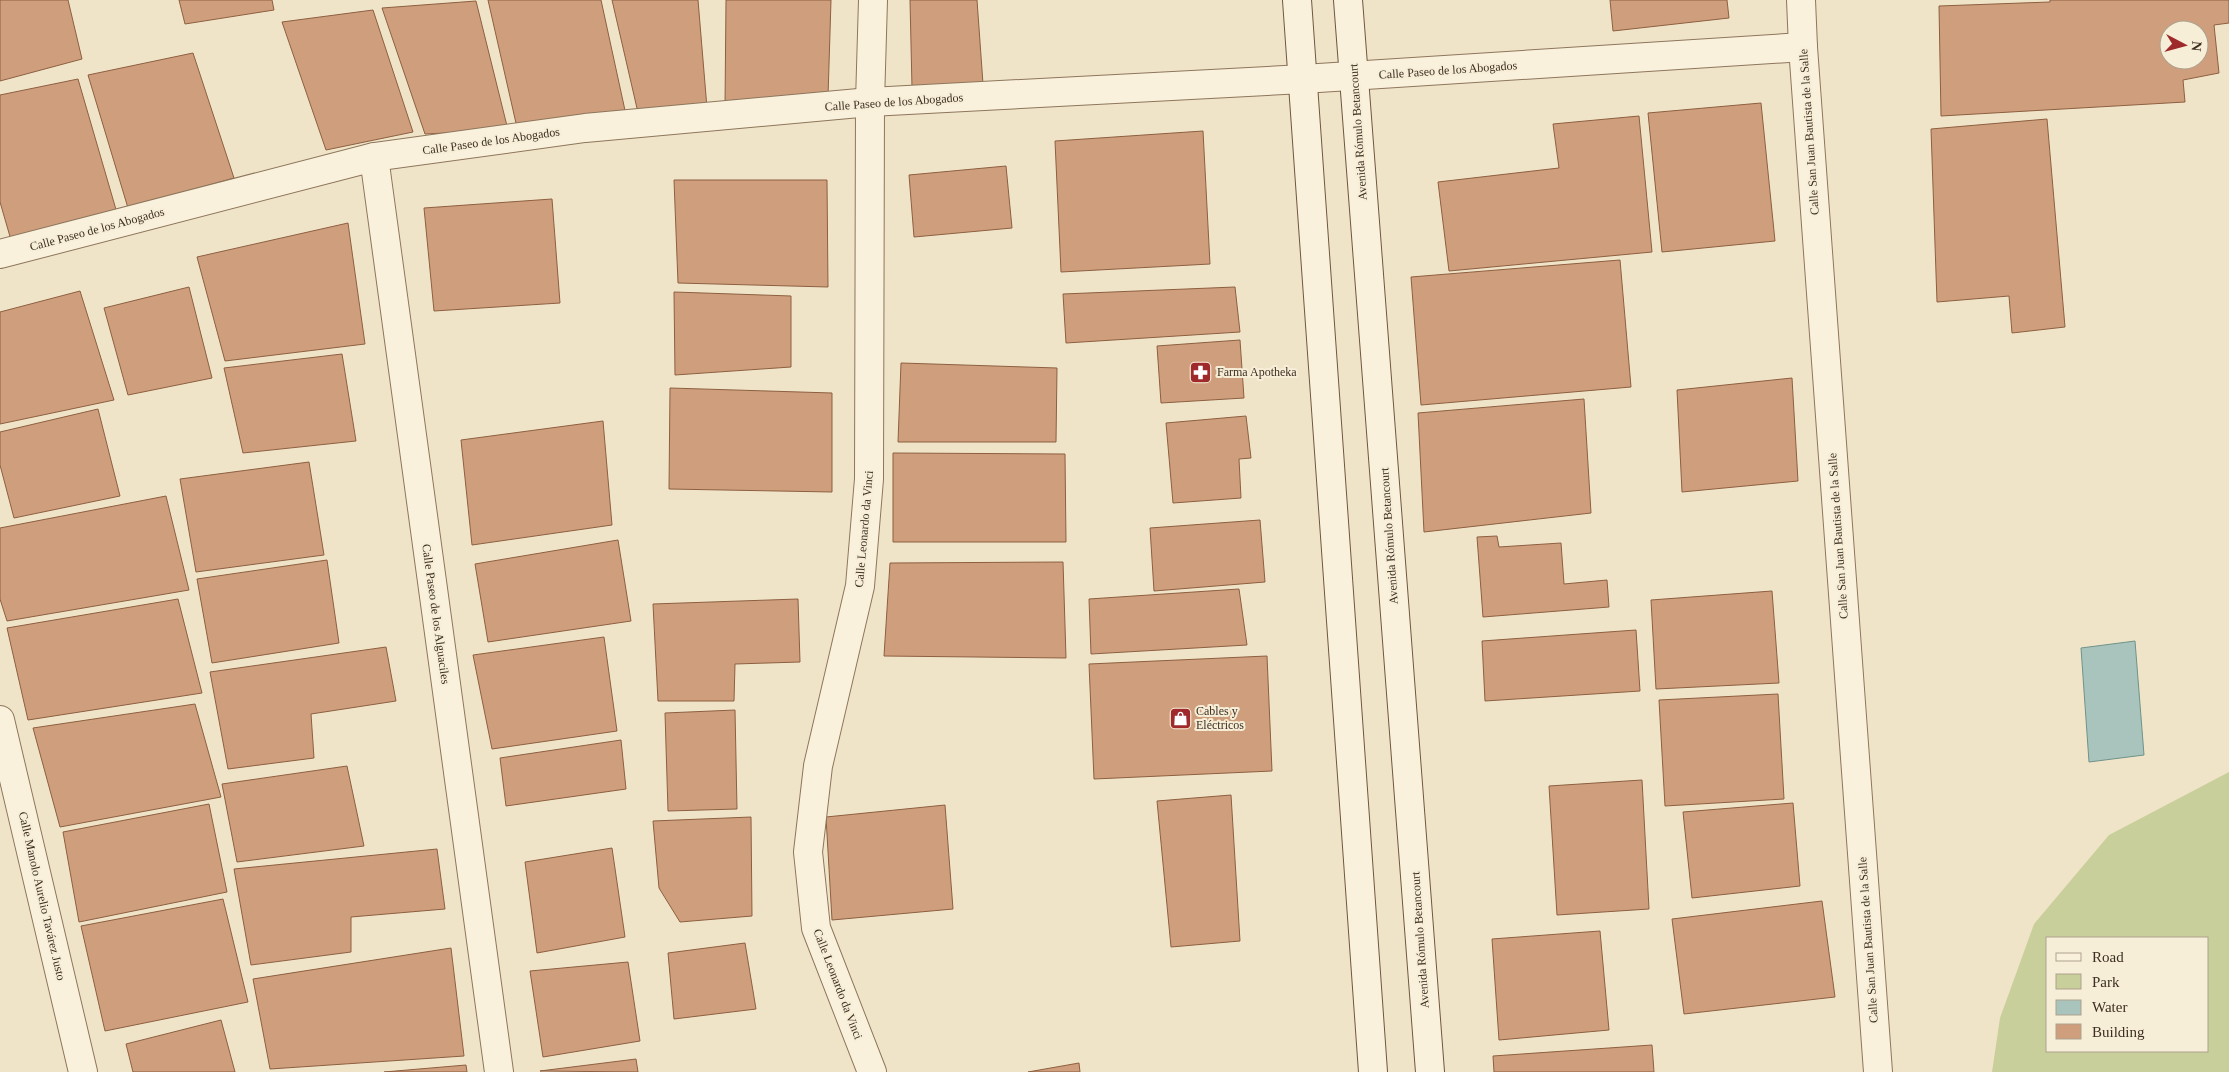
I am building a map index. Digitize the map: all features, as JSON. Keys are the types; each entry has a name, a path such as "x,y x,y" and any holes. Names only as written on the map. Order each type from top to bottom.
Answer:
{"street":[{"name":"Calle Leonardo da Vinci","path":"872,1072 816,928 808,852 818,766 860,586 869,479 870,102 873,0"},
{"path":"1297,0 1373,1072"},
{"name":"Avenida Rómulo Betancourt","path":"1348,0 1430,1072"},
{"name":"Calle San Juan Bautista de la Salle","path":"1802,0 1803,47 1878,1072"},
{"name":"Calle Paseo de los Abogados","path":"0,254 374,157 585,128 870,102 1353,76 1803,47"},
{"name":"Calle Paseo de los Alguaciles","path":"374,157 499,1072"},
{"name":"Calle Manolo Aurelio Tavárez Justo","path":"0,720 84,1072"}],"green space":[{"path":"2229,772 2229,1072 1992,1072 2000,1018 2034,924 2109,835"}],"water":[{"path":"2135,641 2144,755 2089,762 2081,648"}],"building":[{"path":"0,0 68,0 82,59 0,81"},
{"path":"179,0 272,0 274,10 185,24"},
{"path":"488,0 601,0 626,115 518,132"},
{"path":"612,0 698,0 707,108 639,117"},
{"path":"726,0 831,0 828,97 725,106"},
{"path":"910,0 977,0 983,84 912,88"},
{"path":"1610,0 1727,0 1729,18 1613,31"},
{"path":"2050,0 2229,0 2229,23 2214,25 2219,73 2183,80 2185,102 1941,116 1939,6 2050,2"},
{"path":"476,1 508,130 425,134 382,8"},
{"path":"373,10 413,132 326,150 282,22"},
{"path":"193,53 234,178 128,208 88,75"},
{"path":"78,79 117,213 11,240 0,202 0,95"},
{"path":"1761,103 1775,241 1662,252 1648,113"},
{"path":"1639,116 1652,252 1449,271 1438,182 1559,168 1553,124"},
{"path":"2047,119 2065,327 2012,333 2009,296 1937,302 1931,129"},
{"path":"1203,131 1210,264 1061,272 1055,141"},
{"path":"1006,166 1012,228 914,237 909,175"},
{"path":"674,180 827,180 828,287 678,283"},
{"path":"552,199 560,303 434,311 424,208"},
{"path":"348,223 365,344 225,361 197,257"},
{"path":"1620,260 1631,387 1421,405 1411,277"},
{"path":"189,287 212,378 128,395 104,308"},
{"path":"1235,287 1240,332 1066,343 1063,294"},
{"path":"80,291 114,400 0,424 0,312"},
{"path":"674,292 791,296 791,367 675,375"},
{"name":"Farma Apotheka","path":"1240,340 1244,398 1161,403 1157,346"},
{"path":"342,354 356,441 243,453 224,368"},
{"path":"901,363 1057,368 1056,442 898,442"},
{"path":"1792,378 1798,481 1682,492 1677,390"},
{"path":"670,388 832,393 832,492 669,489"},
{"path":"1584,399 1591,513 1424,532 1418,413"},
{"path":"98,409 120,496 14,518 0,465 0,432"},
{"path":"1246,416 1251,458 1239,459 1241,498 1173,503 1166,423"},
{"path":"603,421 612,525 472,545 461,440"},
{"path":"893,453 1065,454 1066,542 893,542"},
{"path":"309,462 324,555 196,572 180,479"},
{"path":"166,496 189,590 7,621 0,599 0,528"},
{"path":"1260,520 1265,582 1154,591 1150,528"},
{"path":"1497,536 1499,547 1561,543 1564,584 1607,580 1609,607 1483,617 1477,537"},
{"path":"618,540 631,621 488,642 475,564"},
{"path":"327,560 339,643 212,663 197,579"},
{"path":"1063,562 1066,658 884,656 890,563"},
{"path":"1239,589 1247,645 1091,654 1089,599"},
{"path":"1772,591 1779,683 1656,689 1651,600"},
{"path":"178,599 202,693 28,720 7,628"},
{"path":"798,599 800,662 735,664 734,701 658,701 653,604"},
{"path":"1636,630 1640,691 1485,701 1482,641"},
{"path":"604,637 617,731 492,749 473,655"},
{"path":"386,647 396,701 311,714 314,758 228,769 210,672"},
{"name":"Cables y Eléctricos","path":"1267,656 1272,771 1094,779 1089,664"},
{"path":"1778,694 1784,799 1665,806 1659,700"},
{"path":"195,704 221,797 60,827 33,728"},
{"path":"735,710 737,809 668,811 665,713"},
{"path":"621,740 626,789 506,806 500,758"},
{"path":"347,766 364,846 237,862 222,784"},
{"path":"1642,780 1649,909 1557,915 1549,786"},
{"path":"1231,795 1240,941 1171,947 1157,801"},
{"path":"1793,803 1800,886 1692,898 1683,812"},
{"path":"209,804 227,892 79,922 63,832"},
{"path":"945,805 953,909 832,920 826,817"},
{"path":"751,817 752,916 680,922 659,888 653,821"},
{"path":"612,848 625,937 537,953 525,862"},
{"path":"437,849 445,909 351,917 351,952 251,965 234,869"},
{"path":"223,899 248,1002 105,1031 81,926"},
{"path":"1822,901 1835,997 1684,1014 1672,919"},
{"path":"1600,931 1609,1030 1499,1040 1492,939"},
{"path":"745,943 756,1009 674,1019 668,953"},
{"path":"451,948 464,1056 270,1069 253,979"},
{"path":"628,962 640,1041 543,1057 530,971"},
{"path":"221,1020 235,1072 133,1072 126,1044"},
{"path":"1652,1045 1654,1072 1494,1072 1493,1056"},
{"path":"636,1059 638,1072 540,1071"},
{"path":"1079,1063 1080,1072 1028,1072"},
{"path":"466,1065 467,1072 384,1072"}],"place":[{"name":"Farma Apotheka","path":"1201,372"},
{"name":"Cables y Eléctricos","path":"1180,718"}]}
